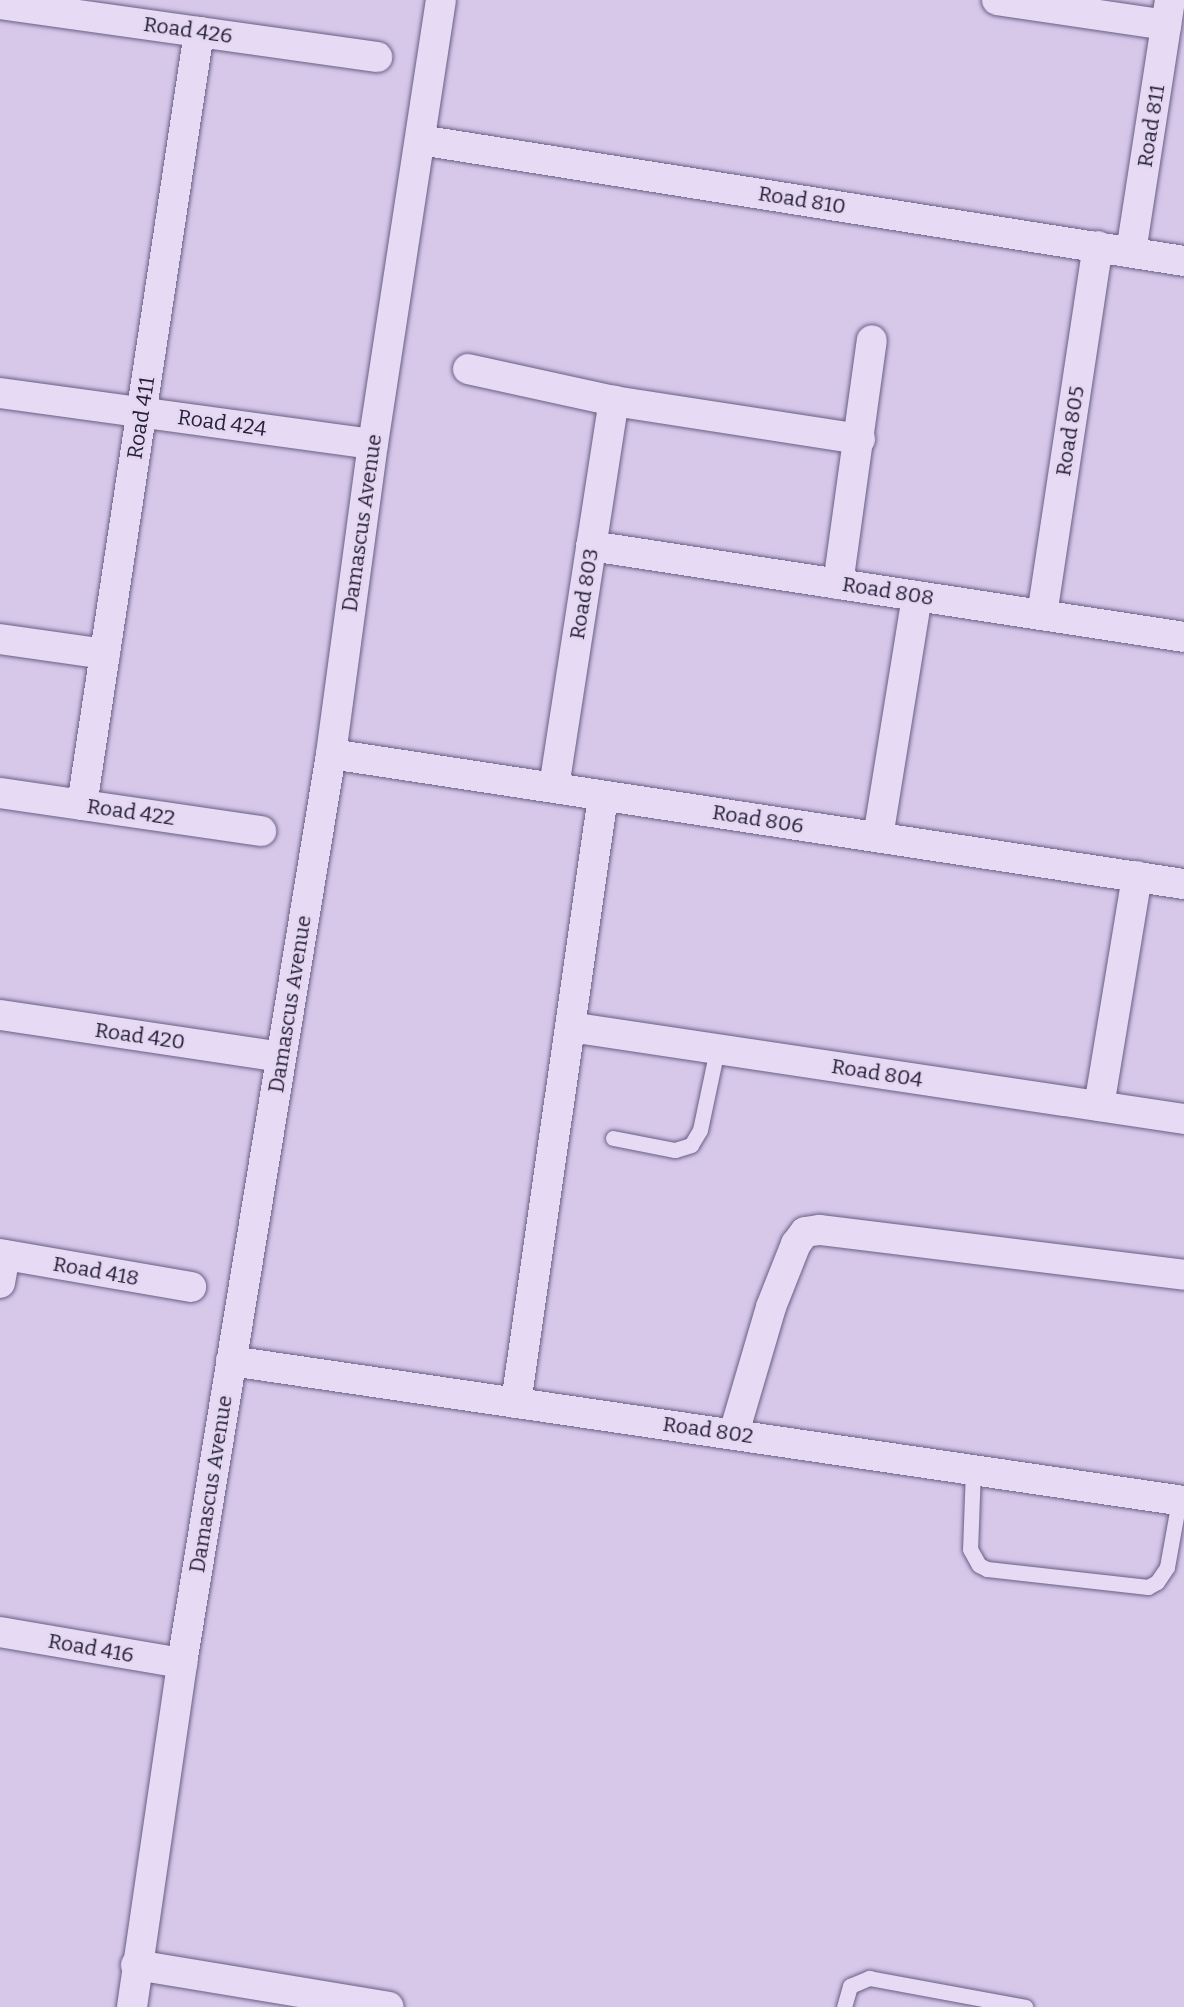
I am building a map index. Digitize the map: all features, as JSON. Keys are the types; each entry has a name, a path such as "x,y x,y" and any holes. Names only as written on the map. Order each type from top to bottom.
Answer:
{"street":[{"name":"Damascus Avenue","path":"132,2007 136,1965 182,1663 331,754 372,444 441,0"},
{"path":"997,0 1168,13"},
{"name":"Road 426","path":"0,4 377,57"},
{"name":"Road 811","path":"1131,252 1168,13"},
{"name":"Road 411","path":"82,805 199,32"},
{"name":"Road 810","path":"420,140 1184,261"},
{"name":"Road 805","path":"1042,615 1098,246"},
{"path":"838,584 872,340"},
{"path":"468,369 614,401 860,439"},
{"name":"Road 424","path":"0,393 372,444"},
{"name":"Road 803","path":"554,787 614,401"},
{"name":"Road 808","path":"591,546 1184,638"},
{"path":"878,837 917,596"},
{"path":"0,639 105,654"},
{"name":"Road 806","path":"331,754 1184,884"},
{"name":"Road 422","path":"0,793 261,831"},
{"path":"516,1403 603,796"},
{"path":"1100,1106 1137,876"},
{"name":"Road 420","path":"0,1015 281,1056"},
{"name":"Road 804","path":"570,1027 1184,1119"},
{"path":"734,1433 771,1307 796,1244 805,1232 820,1230 1184,1275"},
{"name":"Road 418","path":"2,1264 191,1287"},
{"name":"Road 802","path":"231,1361 1182,1500"},
{"name":"Road 416","path":"0,1632 182,1663"},
{"path":"136,1965 389,2007"}],"lane":[{"path":"613,1138 675,1150 692,1145 700,1130 717,1048"},
{"path":"973,1469 970,1549 973,1558 987,1569 1139,1589 1148,1587 1156,1582 1167,1567 1182,1500"},
{"path":"844,2007 850,1986 869,1978 1025,2007"}]}
